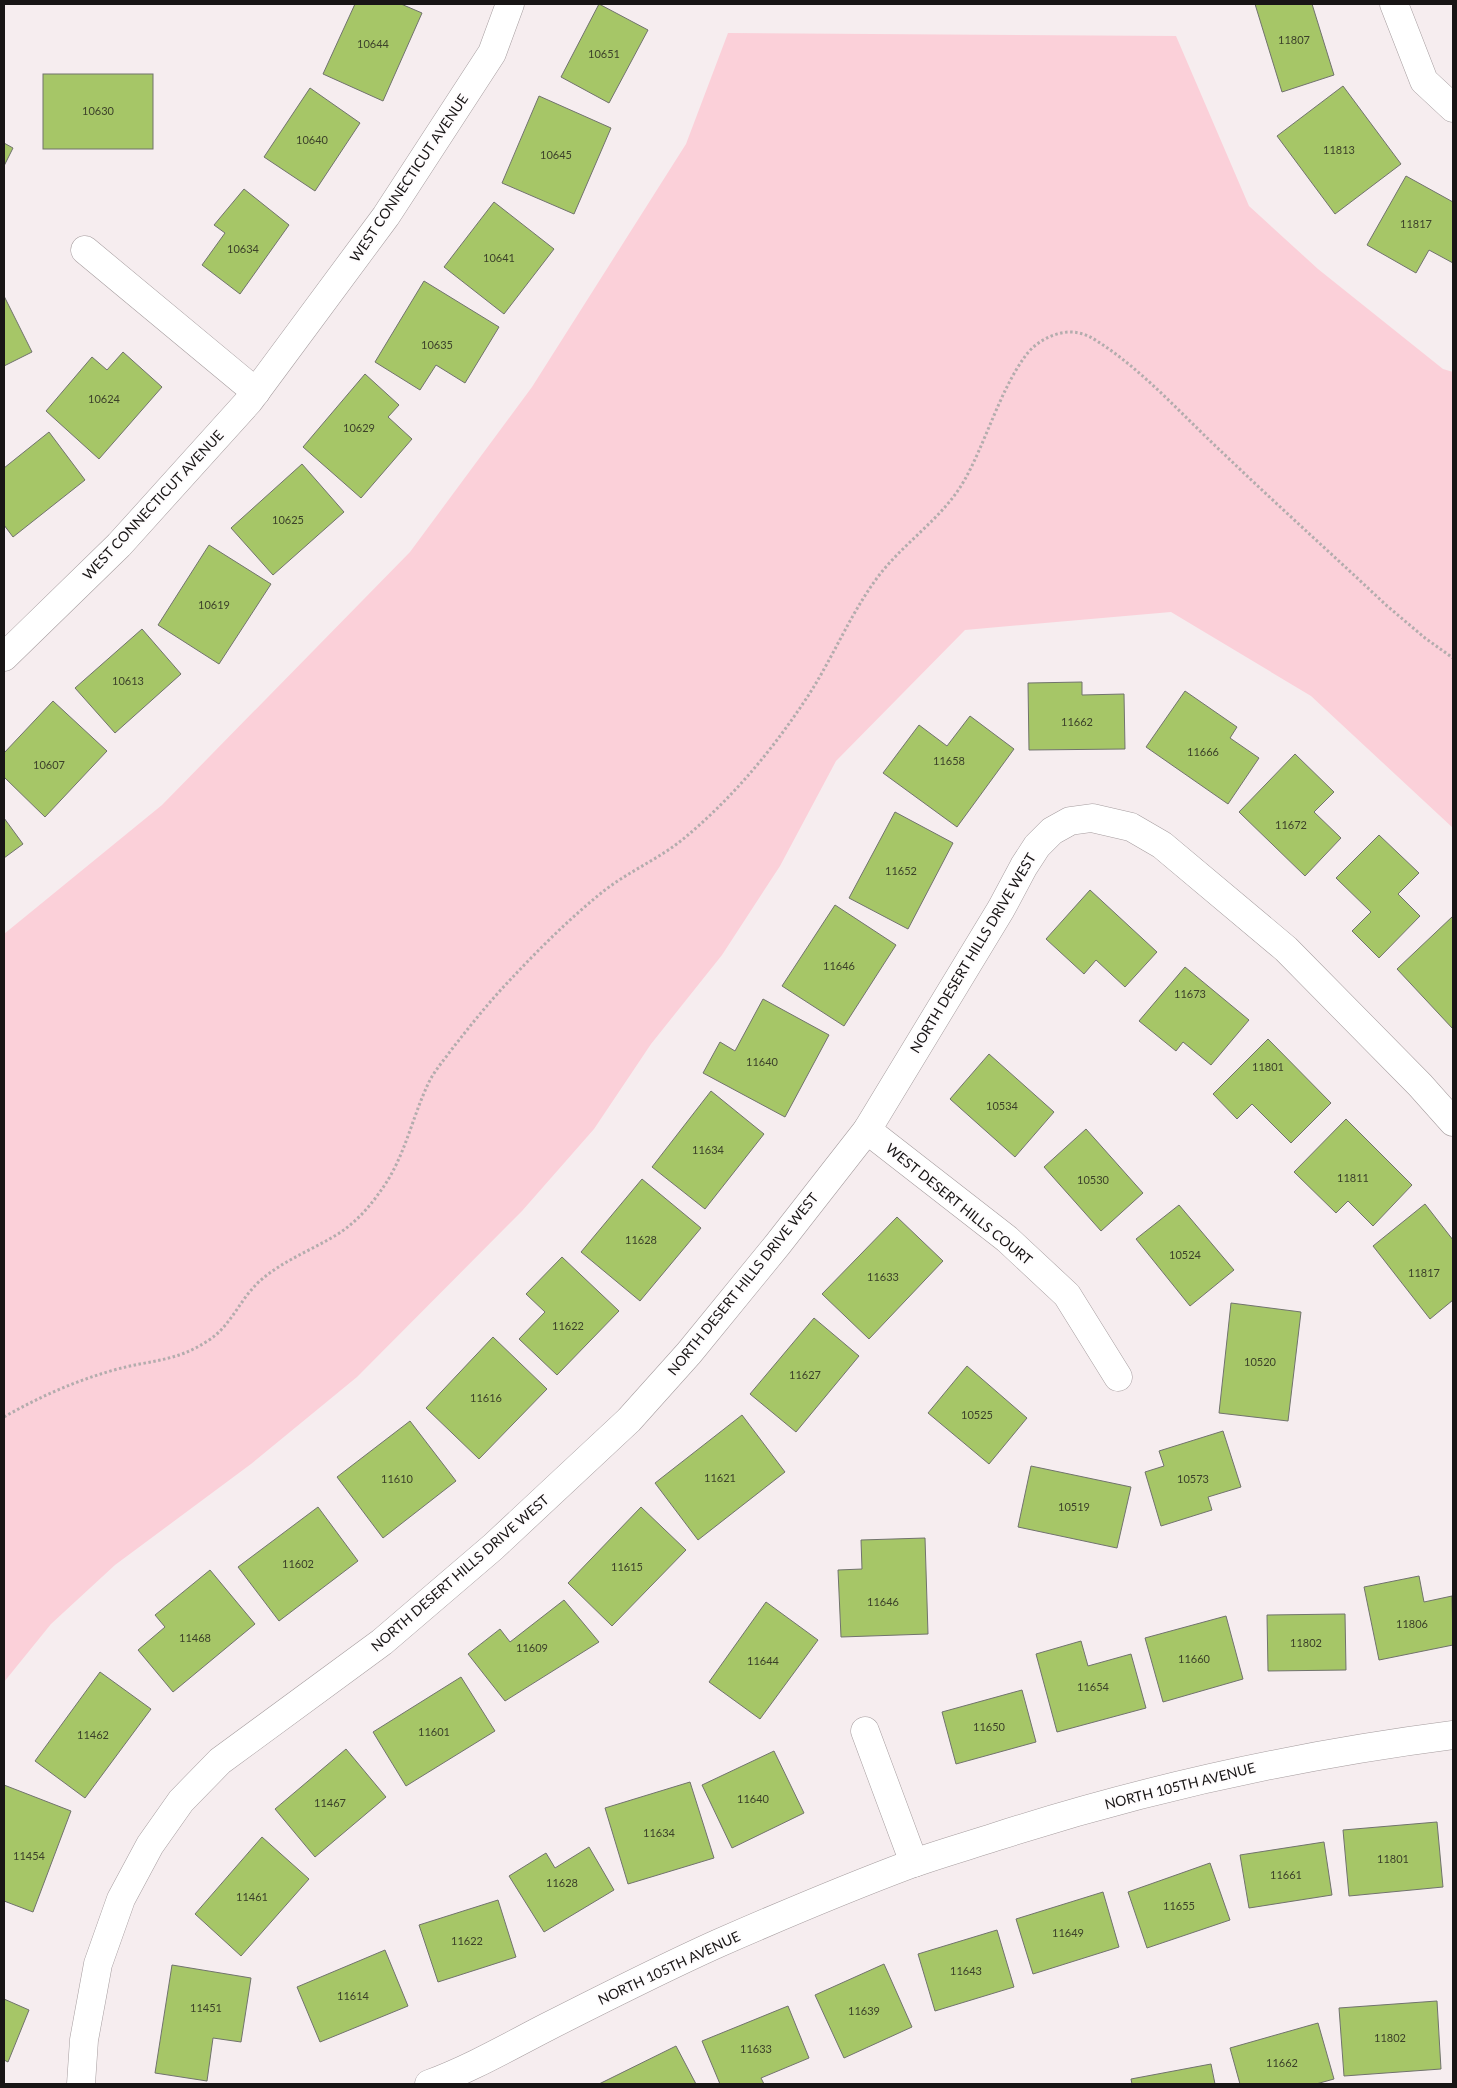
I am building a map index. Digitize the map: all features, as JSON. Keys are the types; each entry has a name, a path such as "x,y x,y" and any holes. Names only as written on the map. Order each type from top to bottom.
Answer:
{"street":[{"name":"WEST CONNECTICUT AVENUE","path":"4,657 119,545 256,392 392,208 492,53 510,4"},
{"path":"1394,4 1424,81 1453,108"},
{"path":"85,250 256,392"},
{"name":"NORTH DESERT HILLS DRIVE WEST","path":"81,2084 84,2040 98,1964 121,1899 150,1845 181,1801 220,1762 382,1642 492,1547 629,1420 689,1353 778,1244 867,1130 1037,846 1052,831 1070,821 1092,818 1131,826 1162,845 1286,949 1420,1085 1453,1122"},
{"name":"WEST DESERT HILLS COURT","path":"867,1130 1006,1239 1067,1295 1118,1377"},
{"path":"865,1731 914,1863"},
{"name":"NORTH 105TH AVENUE","path":"429,2084 455,2075 590,2005 716,1945 815,1902 914,1863 1047,1820 1162,1788 1287,1761 1393,1742 1453,1734"}],"path":[{"path":"4,1417 37,1398 76,1382 114,1370 179,1356 195,1349 223,1330 240,1303 262,1279 298,1254 337,1234 355,1221 372,1203 397,1165 432,1076 464,1034 508,983 549,941 605,890 688,836 755,768 808,696 841,635 880,574 952,499 964,480 1017,369 1029,350 1040,341 1058,334 1076,332 1091,337 1113,352 1386,604 1425,638 1453,658"}],"shaded area":[{"path":"728,33 1176,36 1249,206 1318,269 1443,369 1453,372 1453,828 1311,696 1171,612 965,630 836,761 780,866 722,955 651,1044 594,1129 522,1211 357,1377 251,1464 115,1565 51,1624 4,1682 4,934 162,805 410,552 532,387 686,144"}],"building":[{"path":"355,4 401,4 422,13 383,101 323,74"},
{"path":"599,4 648,30 609,103 561,77"},
{"path":"1255,4 1312,4 1334,75 1282,92"},
{"path":"43,74 153,74 153,149 43,149"},
{"path":"1343,86 1401,164 1335,214 1277,136"},
{"path":"310,88 360,123 315,191 264,157"},
{"path":"539,96 611,128 574,214 502,183"},
{"path":"4,143 13,148 4,166"},
{"path":"1406,176 1453,202 1453,263 1429,250 1416,273 1367,245"},
{"path":"244,189 289,225 240,294 202,265 225,233 214,225"},
{"path":"494,202 554,249 504,314 444,267"},
{"path":"424,281 499,327 465,383 436,365 420,390 375,362"},
{"path":"4,296 32,352 4,366"},
{"path":"123,352 162,387 99,459 46,411 92,357 107,370"},
{"path":"365,374 399,405 388,417 412,439 361,498 303,447"},
{"path":"49,432 85,480 13,537 4,525 4,468"},
{"path":"302,464 344,512 273,575 231,528"},
{"path":"209,545 271,584 219,664 158,625"},
{"path":"142,629 181,674 115,733 75,688"},
{"path":"1082,682 1082,695 1124,694 1125,749 1029,750 1028,683"},
{"path":"1185,691 1237,727 1230,738 1259,758 1228,804 1146,747"},
{"path":"53,701 107,751 45,817 4,777 4,753"},
{"path":"970,716 1014,749 957,827 883,773 919,725 947,746"},
{"path":"1295,754 1334,792 1314,812 1341,838 1305,876 1239,812"},
{"path":"895,812 953,843 908,929 849,898"},
{"path":"4,818 23,844 4,858"},
{"path":"1379,835 1419,873 1398,894 1420,916 1379,958 1352,931 1371,912 1336,878"},
{"path":"1090,890 1157,952 1125,987 1096,960 1084,974 1046,939"},
{"path":"835,905 896,945 844,1026 782,986"},
{"path":"1453,916 1453,1029 1397,969"},
{"path":"1185,967 1249,1020 1211,1065 1183,1042 1176,1051 1139,1021"},
{"path":"763,999 829,1035 785,1117 703,1073 720,1042 735,1051"},
{"path":"1268,1039 1331,1103 1291,1143 1252,1104 1237,1119 1213,1094"},
{"path":"989,1054 1054,1112 1015,1157 950,1099"},
{"path":"711,1091 764,1134 705,1209 652,1167"},
{"path":"1346,1119 1412,1185 1373,1226 1348,1201 1336,1213 1294,1172"},
{"path":"1086,1129 1143,1193 1101,1231 1044,1167"},
{"path":"642,1179 701,1228 640,1301 581,1252"},
{"path":"1425,1204 1453,1240 1453,1300 1430,1319 1373,1246"},
{"path":"1179,1205 1234,1270 1190,1306 1136,1239"},
{"path":"897,1217 943,1261 869,1339 822,1294"},
{"path":"562,1257 619,1311 557,1375 519,1339 545,1312 526,1294"},
{"path":"1231,1303 1301,1312 1288,1421 1219,1413"},
{"path":"814,1318 859,1356 796,1432 750,1394"},
{"path":"493,1337 547,1389 479,1459 426,1408"},
{"path":"967,1366 1027,1418 989,1464 928,1413"},
{"path":"742,1415 785,1472 698,1540 655,1483"},
{"path":"410,1421 456,1481 383,1538 337,1477"},
{"path":"1223,1431 1241,1487 1208,1497 1212,1510 1161,1526 1145,1472 1164,1466 1159,1451"},
{"path":"1031,1466 1131,1487 1117,1548 1018,1527"},
{"path":"318,1507 358,1561 279,1621 238,1567"},
{"path":"641,1507 686,1550 612,1626 568,1583"},
{"path":"925,1538 928,1634 841,1637 838,1570 862,1569 861,1540"},
{"path":"210,1570 255,1624 173,1692 138,1650 165,1627 155,1615"},
{"path":"1419,1576 1424,1602 1452,1596 1453,1645 1379,1660 1364,1587"},
{"path":"564,1600 599,1642 505,1701 468,1654 500,1629 510,1642"},
{"path":"766,1602 818,1640 760,1719 709,1682"},
{"path":"1345,1614 1346,1670 1268,1671 1267,1615"},
{"path":"1226,1616 1243,1679 1163,1702 1145,1638"},
{"path":"1081,1641 1088,1666 1131,1654 1146,1708 1057,1732 1036,1654"},
{"path":"100,1672 151,1709 85,1798 35,1761"},
{"path":"461,1677 495,1731 406,1786 373,1732"},
{"path":"1022,1690 1036,1742 956,1764 942,1712"},
{"path":"346,1749 386,1797 315,1857 275,1809"},
{"path":"774,1751 804,1813 732,1848 702,1785"},
{"path":"690,1782 714,1858 628,1884 605,1808"},
{"path":"4,1785 71,1811 33,1912 4,1901"},
{"path":"1437,1822 1443,1887 1349,1896 1343,1830"},
{"path":"262,1837 309,1879 241,1956 195,1914"},
{"path":"1324,1842 1332,1895 1249,1908 1240,1855"},
{"path":"589,1847 614,1890 544,1932 509,1876 546,1853 555,1868"},
{"path":"1210,1863 1230,1920 1147,1948 1128,1892"},
{"path":"1103,1892 1119,1947 1033,1974 1016,1919"},
{"path":"498,1900 516,1957 438,1982 419,1925"},
{"path":"997,1930 1014,1987 935,2011 918,1954"},
{"path":"385,1950 408,2006 320,2042 297,1987"},
{"path":"884,1964 912,2027 844,2058 815,1995"},
{"path":"172,1965 251,1978 241,2042 213,2038 207,2081 155,2073"},
{"path":"4,1999 29,2010 8,2062 4,2060"},
{"path":"1437,2001 1441,2069 1344,2076 1339,2008"},
{"path":"788,2006 809,2058 761,2078 764,2084 720,2084 702,2041"},
{"path":"1318,2023 1334,2079 1316,2084 1240,2084 1230,2048"},
{"path":"676,2046 696,2084 599,2084"},
{"path":"1211,2064 1215,2084 1132,2084 1131,2079"}]}
